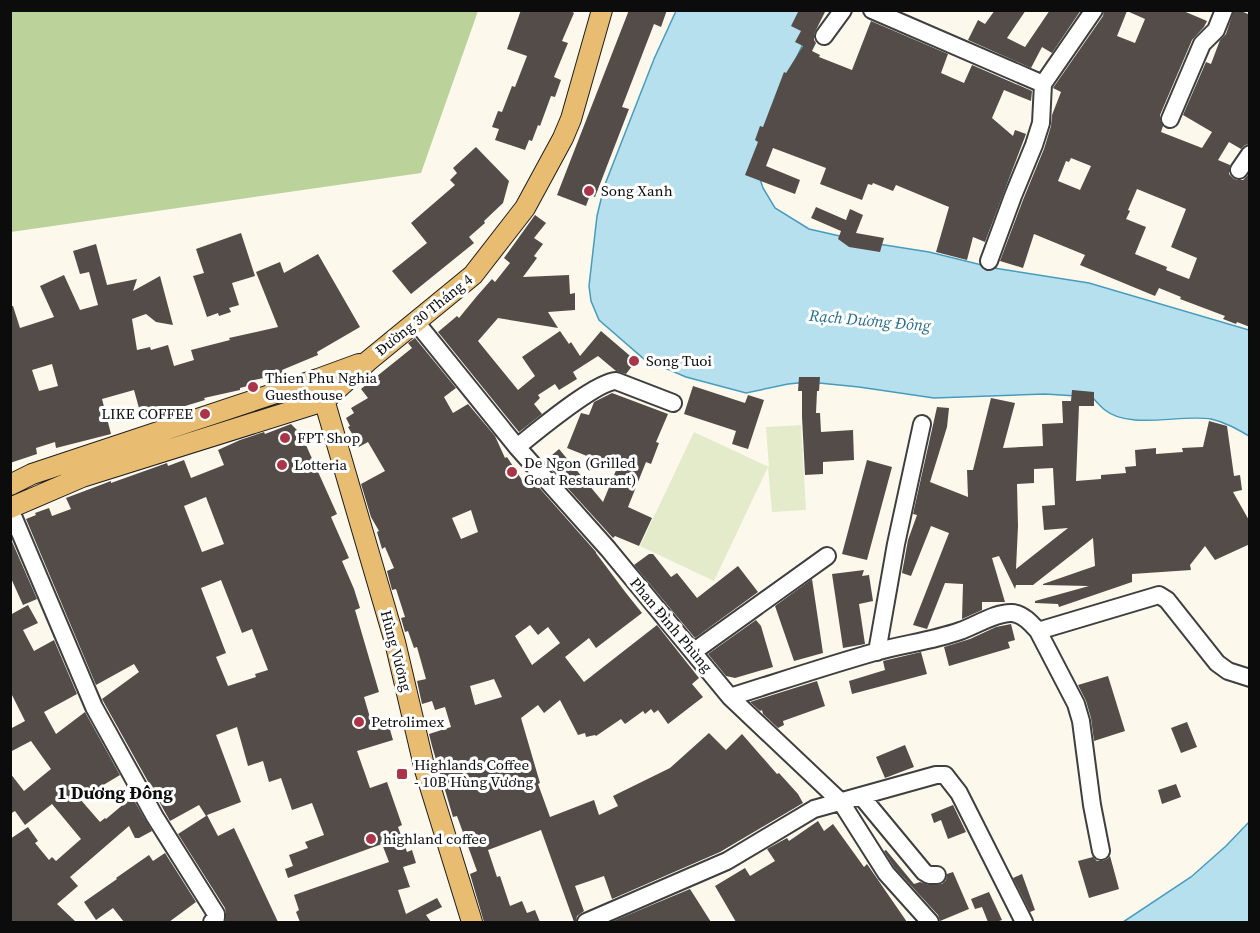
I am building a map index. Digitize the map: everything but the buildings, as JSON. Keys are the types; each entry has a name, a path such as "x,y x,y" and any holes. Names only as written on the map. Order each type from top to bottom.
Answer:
{"main road":[{"name":"Đường 30 Tháng 4","path":"10,509 82,477 324,401 368,361 473,276 525,208 563,138 571,119 602,10"},
{"name":"Đường 30 Tháng 4","path":"10,484 32,474 368,361"},
{"name":"Hùng Vương","path":"318,379 395,642 425,770 472,922"},
{"path":"158,431 165,451"}],"street":[{"path":"824,36 843,10"},
{"path":"872,10 1043,84"},
{"path":"989,261 1041,123 1043,84 1094,10"},
{"path":"1170,118 1202,44 1216,30 1224,10"},
{"path":"1239,170 1250,154"},
{"name":"Phan Đình Phùng","path":"416,322 517,447 608,549 730,697 841,802 886,873 930,922"},
{"path":"517,447 564,411 609,382 616,381 673,403"},
{"path":"877,652 896,544 922,424"},
{"path":"10,509 94,707 155,817 216,914 212,922"},
{"path":"693,652 827,556"},
{"path":"1038,631 1159,595 1167,600 1217,663 1228,671 1250,678"},
{"path":"730,697 877,652 961,631 998,616 1014,613 1030,622 1038,631 1076,704 1082,721 1092,806 1101,851"},
{"path":"586,922 727,861 814,809 936,775 945,775 959,793 1023,919"},
{"path":"861,796 924,872 937,875"}],"green space":[{"path":"10,11 478,11 421,173 11,232"},
{"path":"801,425 806,510 772,512 768,467 714,581 640,546 694,432 769,467 766,427"}],"water":[{"name":"Rạch Dương Đông","path":"676,11 818,11 768,120 759,176 775,208 809,229 866,242 929,252 994,268 1089,283 1249,330 1249,436 1211,419 1141,420 1115,416 1092,397 1045,394 934,398 809,382 746,393 686,377 644,359 599,320 591,301 589,286 597,216 604,187 654,59"},
{"path":"1249,822 1249,922 1123,922 1191,877"}],"place":[{"name":"Song Xanh","path":"589,191"},
{"name":"Song Tuoi","path":"634,361"},
{"name":"Thien Phu Nghia Guesthouse","path":"253,387"},
{"name":"LIKE COFFEE","path":"205,414"},
{"name":"FPT Shop","path":"285,438"},
{"name":"Lotteria","path":"282,465"},
{"name":"De Ngon (Grilled Goat Restaurant)","path":"512,472"},
{"name":"Petrolimex","path":"359,722"},
{"name":"Highlands Coffee - 10B Hùng Vương","path":"402,774"},
{"name":"highland coffee","path":"371,839"}],"district":[{"name":"1 Dương Đông","path":"115,793"}]}
